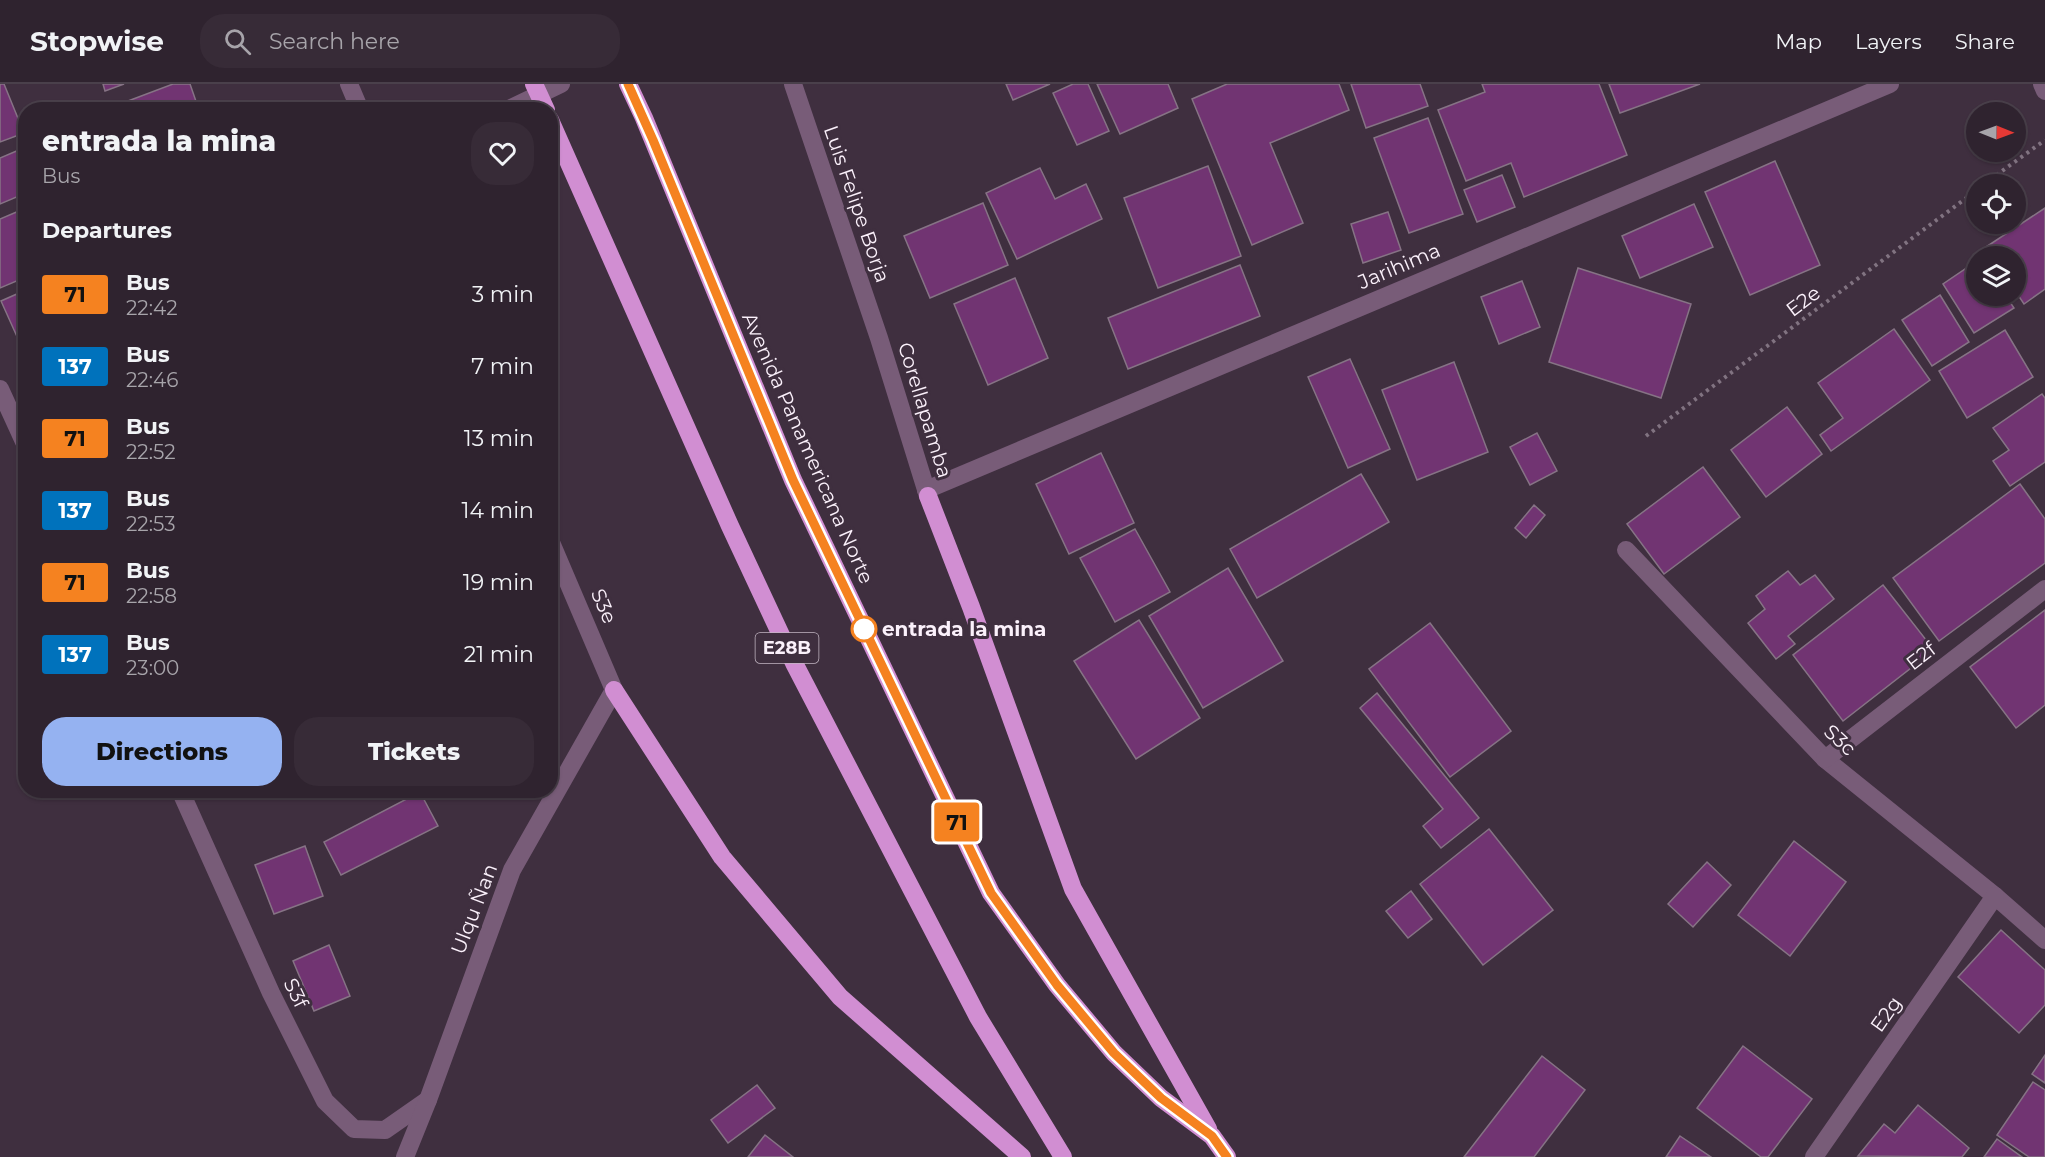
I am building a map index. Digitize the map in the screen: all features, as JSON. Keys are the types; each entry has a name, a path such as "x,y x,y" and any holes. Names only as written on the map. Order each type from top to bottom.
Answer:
{"highway":[{"path":"534,84 542,102"},
{"name":"Avenida Panamericana Norte","path":"628,84 793,480 991,893 1057,985 1114,1053 1161,1098 1212,1136 1227,1157"},
{"name":"E28B","path":"558,138 730,526 794,663 978,1017 1063,1157"},
{"path":"927,493 1073,889 1212,1136"},
{"path":"614,690 722,857 840,997 1023,1157"}],"street":[{"path":"349,84 357,102"},
{"path":"524,102 561,84"},
{"name":"Luis Felipe Borja","path":"793,84 879,338"},
{"name":"Jarihima","path":"927,493 1890,84"},
{"path":"2042,84 2045,91"},
{"name":"Corellapamba","path":"879,338 927,493"},
{"path":"0,389 18,428"},
{"name":"S3c","path":"1626,550 1825,759 1995,896 2045,940"},
{"name":"S3e","path":"558,559 614,690"},
{"name":"E2f","path":"1825,759 2045,589"},
{"name":"Ulqu Ñan","path":"558,789 614,690"},
{"name":"S3f","path":"184,798 271,993 325,1101 354,1129 385,1130 428,1100"},
{"name":"Ulqu Ñan","path":"405,1157 512,870 553,798"},
{"name":"E2g","path":"1814,1157 1995,896"}],"path":[{"path":"1998,174 2045,140"},
{"name":"E2e","path":"1646,436 1966,198"}],"building":[{"path":"0,84 4,84 18,118 18,135 0,142"},
{"path":"103,84 124,84 105,91"},
{"path":"173,84 190,84 196,102 128,102"},
{"path":"1006,84 1050,84 1013,100"},
{"path":"1073,84 1088,84 1109,131 1077,145 1053,93"},
{"path":"1097,84 1168,84 1178,108 1120,134"},
{"path":"1227,84 1339,84 1349,110 1270,143 1303,223 1252,245 1192,99"},
{"path":"1351,84 1420,84 1428,106 1366,128"},
{"path":"1482,84 1599,84 1627,155 1524,197 1511,163 1466,181 1438,110 1485,92"},
{"path":"1609,84 1700,84 1620,113"},
{"path":"1428,118 1463,214 1409,233 1374,138"},
{"path":"18,150 18,196 0,204 0,158"},
{"path":"1775,161 1820,265 1750,295 1705,192"},
{"path":"1208,166 1241,256 1158,288 1124,198"},
{"path":"1040,168 1055,199 1086,184 1102,219 1017,259 986,193"},
{"path":"1502,175 1515,207 1477,222 1464,190"},
{"path":"983,203 1008,265 930,298 904,236"},
{"path":"1694,204 1713,247 1640,278 1622,236"},
{"path":"2045,208 2045,289 2026,303 2026,246 1988,246 2006,234 2026,234 2026,221"},
{"path":"18,211 18,280 0,288 0,219"},
{"path":"1388,212 1401,250 1363,263 1351,224"},
{"path":"1240,265 1260,316 1128,369 1108,318"},
{"path":"1578,268 1691,304 1661,398 1549,362"},
{"path":"1966,268 1966,306 2013,306 2014,308 1974,333 1943,284"},
{"path":"1015,278 1048,358 988,385 954,304"},
{"path":"1522,281 1540,327 1499,344 1481,297"},
{"path":"18,294 18,339 1,301"},
{"path":"1940,295 1969,342 1932,366 1902,320"},
{"path":"1894,329 1930,380 1831,451 1820,435 1843,418 1818,383"},
{"path":"2005,330 2033,377 1967,418 1939,371"},
{"path":"1350,359 1390,449 1348,468 1308,377"},
{"path":"1454,362 1488,452 1417,480 1382,390"},
{"path":"2042,394 2045,398 2045,462 2010,486 1993,461 2009,450 1993,428"},
{"path":"1787,407 1822,454 1766,497 1731,450"},
{"path":"1537,433 1557,471 1530,485 1510,447"},
{"path":"1101,453 1134,523 1069,554 1036,484"},
{"path":"1703,467 1740,517 1664,574 1627,524"},
{"path":"1361,474 1389,522 1257,598 1230,549"},
{"path":"2020,484 2045,519 2045,563 1939,641 1893,578"},
{"path":"1534,505 1545,515 1526,538 1515,528"},
{"path":"1135,529 1170,592 1115,622 1080,558"},
{"path":"1228,568 1283,661 1203,708 1149,616"},
{"path":"1788,571 1800,585 1815,575 1834,599 1788,636 1795,644 1776,659 1748,623 1765,609 1756,596"},
{"path":"1883,585 1934,650 1843,721 1793,655"},
{"path":"2045,610 2045,705 2016,728 1970,667"},
{"path":"1139,620 1200,718 1136,759 1074,661"},
{"path":"1430,623 1511,731 1450,777 1369,669"},
{"path":"1377,693 1479,818 1441,848 1423,826 1443,809 1360,708"},
{"path":"408,798 423,798 438,826 341,875 324,842"},
{"path":"1489,829 1553,910 1483,965 1420,884"},
{"path":"1794,841 1846,882 1790,956 1738,915"},
{"path":"305,846 323,896 274,914 255,865"},
{"path":"1707,862 1731,885 1693,927 1668,904"},
{"path":"1411,891 1432,919 1408,938 1386,911"},
{"path":"2001,930 2045,970 2045,1005 2019,1033 1958,977"},
{"path":"329,945 350,996 314,1011 293,961"},
{"path":"1743,1046 1812,1099 1768,1157 1761,1157 1697,1108"},
{"path":"2045,1055 2045,1083 2032,1074"},
{"path":"1542,1056 1585,1090 1534,1157 1464,1157"},
{"path":"2033,1082 2045,1090 2045,1157 2029,1157 1997,1135"},
{"path":"757,1085 775,1108 728,1143 711,1120"},
{"path":"1918,1105 1969,1148 1962,1157 1858,1156 1884,1124 1895,1133"},
{"path":"765,1135 793,1157 748,1157"},
{"path":"1680,1136 1711,1157 1666,1157"},
{"path":"1997,1139 2022,1157 1984,1157"}],"bus line":[{"name":"71","path":"628,84 793,480 991,893 1057,985 1114,1053 1161,1098 1212,1136 1227,1157"}],"place":[{"name":"entrada la mina","path":"864,629"}]}
